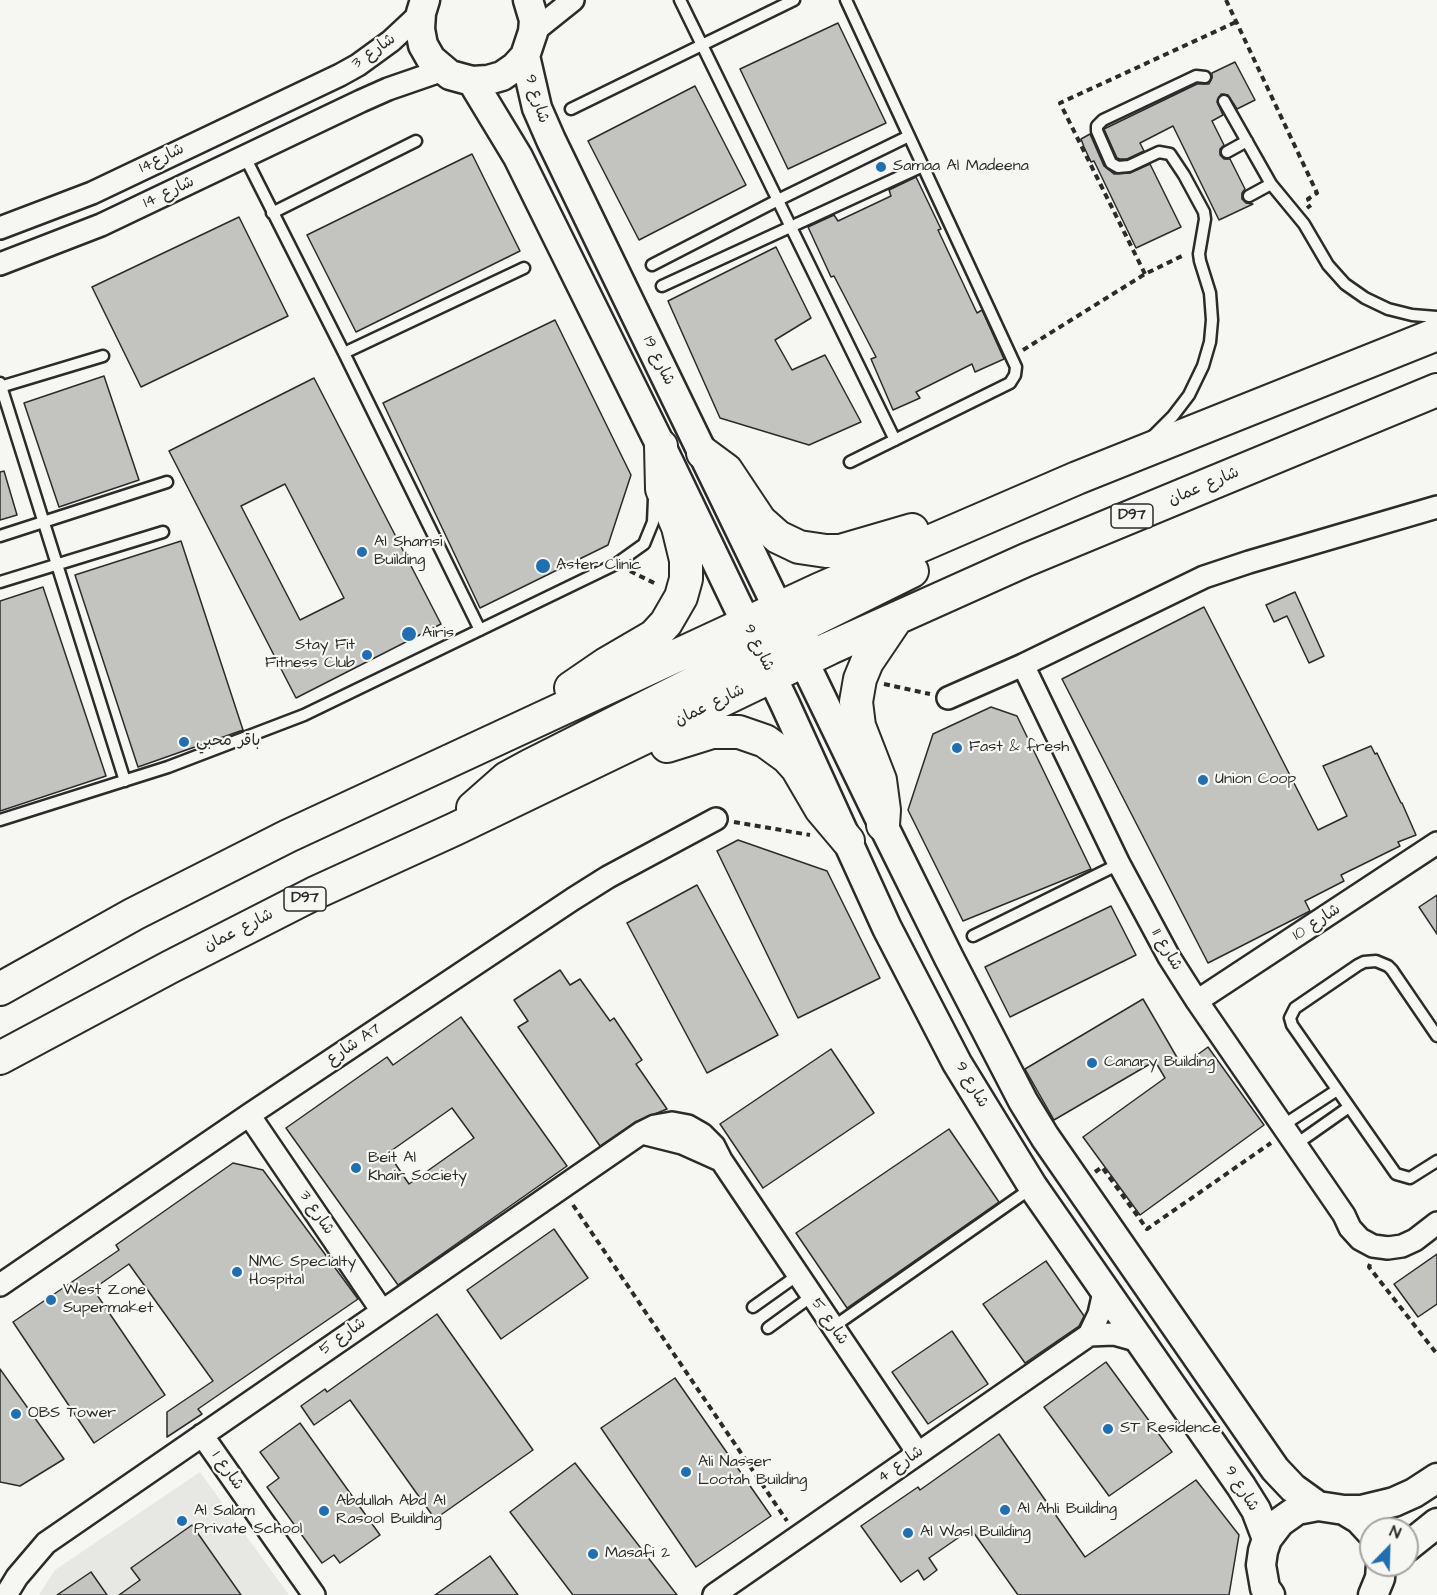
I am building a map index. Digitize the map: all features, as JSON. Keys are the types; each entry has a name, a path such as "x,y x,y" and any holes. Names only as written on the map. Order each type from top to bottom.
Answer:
{"main road":[{"path":"0,989 135,915 288,836 533,722 753,637 773,637 779,619 772,595 964,525 1437,334"},
{"name":"شارع عمان","path":"798,650 896,618 1026,560 1437,390"},
{"path":"533,722 586,676 654,636 666,623 681,597 686,579 686,560 678,527 662,489 660,470 653,453"},
{"path":"702,453 726,470 760,522 778,537 799,547 826,552 840,551 913,530 964,525"},
{"path":"454,829 488,793 522,770 753,637 798,650 809,622 1019,520 1077,478"},
{"path":"883,825 884,802 880,780 863,738 856,702 860,679 875,647 896,618"},
{"name":"شارع عمان","path":"0,1058 317,892 615,752 753,637"},
{"path":"615,752 660,748 712,732 725,731 752,736 765,741 787,757 797,768 834,826 848,841"}],"street":[{"name":"شارع 9","path":"528,0 534,20 529,44 534,99 551,140"},
{"path":"423,4 420,29 423,45 431,59 443,70 457,78 472,81 502,76 515,67 529,44 573,0"},
{"name":"شارع 3","path":"321,83 375,54 406,28 423,4"},
{"name":"شارع 14","path":"0,264 81,234 335,113 388,89 443,70"},
{"path":"472,81 518,157 644,411 653,453 753,637"},
{"name":"شارع14","path":"0,228 92,193 321,83"},
{"name":"شارع 19","path":"551,140 772,595"},
{"path":"948,698 1023,665 1204,576 1437,507"},
{"path":"772,595 949,958 1023,1101 1045,1137 1275,1469 1293,1488 1331,1508 1359,1519"},
{"name":"شارع 9","path":"753,637 887,928 921,996 992,1121 1033,1187 1104,1292 1256,1510 1264,1552 1265,1588 1270,1595"},
{"name":"شارع 11","path":"1023,665 1119,864 1169,957 1344,1215 1350,1228 1360,1239 1373,1246 1388,1248 1402,1246 1415,1240 1431,1227"},
{"name":"شارع A7","path":"0,1286 249,1115 590,889 716,819"},
{"name":"شارع 10","path":"1197,1001 1437,843"},
{"name":"شارع 3","path":"249,1115 382,1311"},
{"name":"شارع 5","path":"6,1595 17,1577 46,1543 641,1133 656,1126 672,1123 688,1126 702,1134 714,1146 721,1160 918,1453"},
{"name":"شارع 11","path":"1344,1215 1358,1225 1391,1236 1409,1236 1431,1227"},
{"path":"1104,1292 1099,1314 1089,1335 1114,1334 1139,1341"},
{"name":"شارع 4","path":"714,1595 1089,1335"},
{"name":"شارع 1","path":"202,1435 314,1595"},
{"path":"1251,1595 1264,1552 1280,1522 1297,1510 1369,1508 1394,1502 1414,1493 1437,1478"},
{"path":"1419,1537 1437,1523"},
{"name":"شارع 5","path":"0,1583 6,1570 17,1558 31,1548 46,1543"}],"lane":[{"path":"680,0 895,440"},
{"path":"571,109 794,0"},
{"path":"846,0 1016,367 1015,375 1010,383 850,462"},
{"path":"1135,455 1189,395 1203,366 1210,342 1212,320 1210,293 1200,261 1199,248 1205,219 1204,212 1175,159 1164,152 1159,152 1123,168 1114,165 1097,131 1097,126 1103,120 1196,76 1205,77"},
{"path":"1224,101 1271,184 1296,213 1328,265 1352,289 1388,309 1412,315 1437,317"},
{"path":"652,265 909,136"},
{"path":"272,213 416,141"},
{"path":"1227,152 1246,141"},
{"path":"245,157 345,353 480,630"},
{"path":"662,286 923,166"},
{"path":"1184,175 1195,170"},
{"path":"1249,196 1271,184"},
{"path":"1205,219 1216,213"},
{"path":"345,353 524,268"},
{"path":"103,356 0,386 125,781"},
{"path":"0,820 125,781 304,715 616,564 644,543 653,522 653,453"},
{"path":"0,536 167,482"},
{"path":"0,582 163,532"},
{"path":"973,936 1119,864"},
{"path":"1437,1036 1388,966 1376,961 1358,965 1295,1008 1290,1018 1292,1025 1396,1174 1405,1178 1415,1176 1437,1161"},
{"path":"1288,1135 1337,1090"},
{"path":"1288,1135 1349,1107"},
{"path":"833,1327 1033,1187"},
{"path":"753,1307 798,1275"},
{"path":"768,1328 812,1296"}],"path":[{"path":"1226,0 1317,193 1308,199 1311,206 1296,213"},
{"path":"1012,357 1145,274 1199,248"},
{"path":"616,564 681,597"},
{"path":"860,679 948,698"},
{"path":"716,819 848,841"},
{"path":"1078,1185 1102,1167 1147,1229 1288,1135"},
{"path":"561,1188 797,1537"},
{"path":"1373,1246 1369,1267 1437,1354"}],"shaded area":[{"name":"Al Salam Private School","path":"200,1472 289,1595 39,1595 55,1570"}],"building":[{"path":"838,23 886,123 788,169 740,69"},
{"path":"1235,62 1255,100 1237,109 1228,95 1221,94 1217,102 1223,115 1212,121 1224,145 1220,149 1220,155 1224,159 1230,159 1245,189 1242,199 1246,203 1253,204 1219,220 1173,126 1140,143 1144,151 1127,159 1117,158 1104,129 1197,84 1209,84 1212,73"},
{"path":"695,86 746,185 639,240 588,141"},
{"path":"1090,134 1104,166 1114,174 1130,173 1150,164 1181,227 1136,248 1094,161 1091,162 1084,147 1081,139"},
{"path":"472,154 520,251 356,332 307,235"},
{"path":"916,177 977,313 982,310 1004,359 975,372 972,364 916,392 920,398 893,410 871,359 876,357 834,276 831,277 808,227 834,215 838,221 891,196 889,190"},
{"path":"239,217 288,316 141,387 92,287"},
{"path":"776,247 811,318 775,340 792,370 825,355 861,422 809,445 720,418 668,301"},
{"path":"555,320 631,475 608,545 480,608 383,403"},
{"path":"104,376 139,480 59,507 24,403"},
{"name":"Al Shamsi Building","path":"314,378 441,624 296,698 169,451","holes":["285,484 344,598 300,620 241,506"]},
{"path":"4,471 17,515 0,520 0,472"},
{"path":"181,541 243,730 138,767 75,575"},
{"path":"43,587 106,776 0,811 0,601"},
{"path":"1295,592 1324,656 1309,663 1287,616 1274,622 1266,605"},
{"name":"Union Coop","path":"1204,607 1318,830 1347,816 1323,766 1371,746 1375,754 1377,753 1416,835 1398,842 1400,846 1341,875 1344,881 1305,901 1310,911 1208,963 1062,679"},
{"path":"991,707 1017,716 1091,869 963,921 908,810 933,734"},
{"path":"738,840 827,871 880,978 798,1018 717,851"},
{"path":"697,885 778,1035 707,1073 627,923"},
{"path":"1437,895 1437,934 1419,907"},
{"path":"1111,906 1136,955 1010,1017 985,967"},
{"path":"560,970 570,985 580,979 610,1021 614,1018 642,1060 636,1064 667,1109 635,1122 600,1146 518,1027 528,1021 514,1000"},
{"path":"1143,999 1182,1066 1208,1047 1264,1125 1140,1215 1083,1137 1165,1078 1155,1061 1054,1120 1025,1069"},
{"name":"Beit Al Khair Society","path":"461,1017 567,1166 398,1285 286,1128 387,1057 393,1065","holes":["452,1108 474,1138 409,1184 388,1153"]},
{"path":"831,1049 874,1113 763,1188 720,1124"},
{"path":"949,1129 999,1202 847,1308 796,1233"},
{"name":"NMC Specialty Hospital","path":"233,1163 263,1170 358,1299 198,1409 202,1414 167,1437 167,1412 213,1381 129,1264 93,1289 165,1395 94,1443 13,1322 119,1250 116,1245"},
{"path":"554,1229 588,1278 501,1339 467,1290"},
{"path":"1437,1254 1437,1304 1418,1317 1394,1284"},
{"path":"1046,1261 1084,1316 1079,1326 1025,1363 983,1304"},
{"path":"437,1314 533,1450 435,1519 350,1400 314,1425 301,1406 325,1389 327,1392"},
{"path":"952,1331 988,1384 928,1424 892,1372"},
{"name":"ST Residence","path":"1106,1362 1172,1452 1109,1496 1044,1407"},
{"name":"OBS Tower","path":"0,1369 64,1459 20,1486 0,1482"},
{"name":"Ali Nasser Lootah Building","path":"675,1378 771,1516 696,1567 601,1428"},
{"name":"Abdullah Abd Al Rasool Building","path":"300,1423 380,1535 340,1563 334,1555 322,1563 267,1487 279,1478 260,1452"},
{"path":"999,1434 1085,1557 1196,1480 1239,1535 1229,1595 1018,1595 971,1529 929,1558 937,1570 924,1580 918,1570 901,1582 861,1526 918,1487 920,1490"},
{"name":"Masafi 2","path":"575,1463 677,1595 573,1595 510,1512"},
{"path":"192,1525 241,1595 119,1595 140,1580 131,1568"},
{"path":"490,1556 518,1595 435,1595"},
{"path":"91,1572 107,1595 57,1595"}],"place":[{"name":"Samaa Al Madeena","path":"881,167"},
{"name":"Al Shamsi Building","path":"362,552"},
{"name":"Aster Clinic","path":"543,566"},
{"name":"Airis","path":"409,634"},
{"name":"Stay Fit Fitness Club","path":"367,655"},
{"name":"باقر محبي","path":"184,742"},
{"name":"Fast & fresh","path":"957,748"},
{"name":"Union Coop","path":"1203,780"},
{"name":"Canary Building","path":"1092,1063"},
{"name":"Beit Al Khair Society","path":"356,1168"},
{"name":"NMC Specialty Hospital","path":"237,1272"},
{"name":"West Zone Supermaket","path":"51,1300"},
{"name":"OBS Tower","path":"16,1414"},
{"name":"ST Residence","path":"1108,1429"},
{"name":"Ali Nasser Lootah Building","path":"686,1472"},
{"name":"Al Ahli Building","path":"1005,1510"},
{"name":"Abdullah Abd Al Rasool Building","path":"324,1511"},
{"name":"Al Salam Private School","path":"182,1521"},
{"name":"Al Wasl Building","path":"908,1533"},
{"name":"Masafi 2","path":"593,1554"}]}
